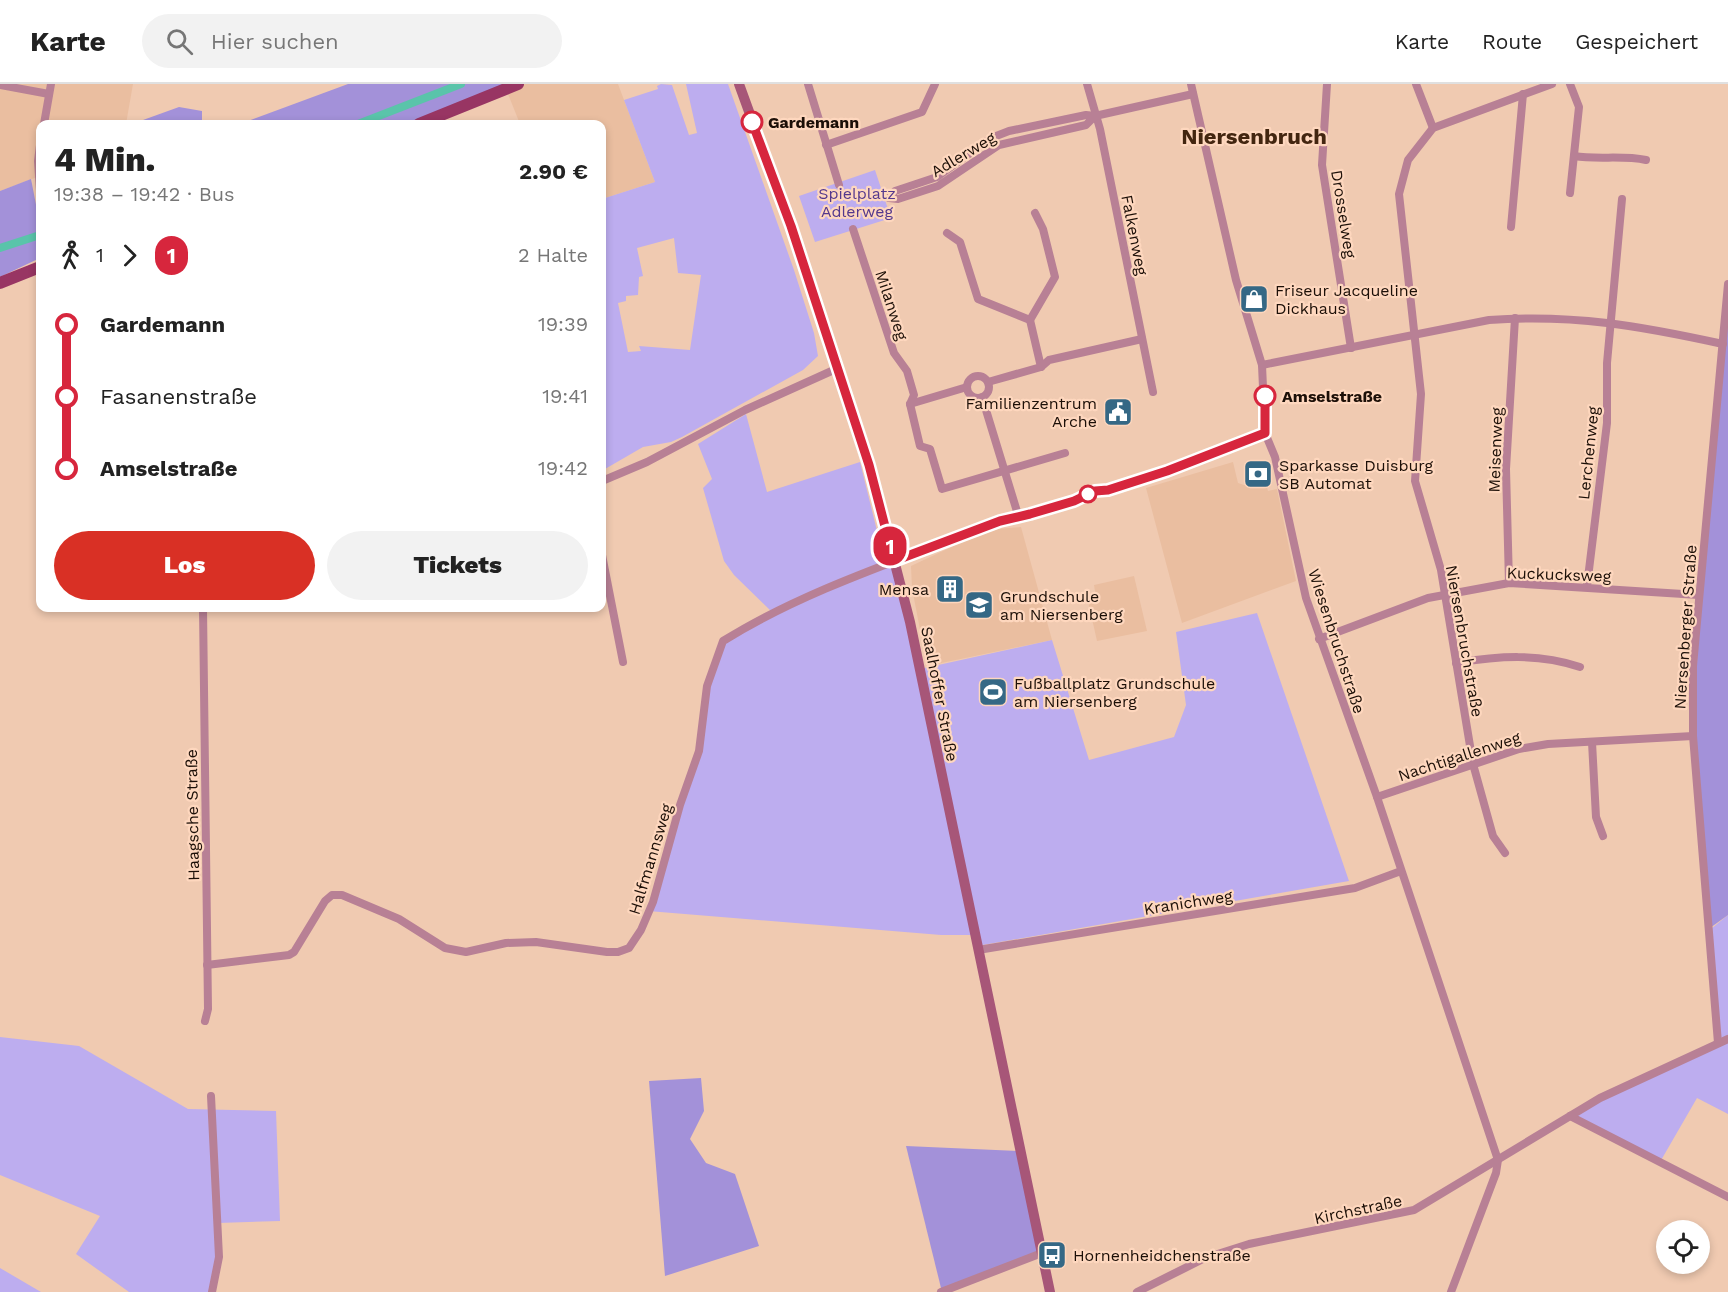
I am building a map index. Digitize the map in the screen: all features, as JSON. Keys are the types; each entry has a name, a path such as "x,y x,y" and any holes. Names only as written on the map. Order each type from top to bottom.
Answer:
{"main road":[{"path":"429,120 518,84"},
{"name":"Saalhoffer Straße","path":"739,84 791,226 874,483 910,622 1050,1292"},
{"path":"0,283 36,269"}],"street":[{"path":"45,120 51,84"},
{"path":"807,84 839,185"},
{"path":"826,145 922,112 936,84"},
{"name":"Falkenweg","path":"1087,84 1100,129 1153,392"},
{"name":"Wiesenbruchstraße","path":"1191,84 1236,280 1262,365 1265,433 1275,457 1306,598 1377,797 1498,1160"},
{"name":"Drosselweg","path":"1327,84 1322,165 1351,348"},
{"path":"1416,84 1433,128 1552,84"},
{"path":"1570,84 1579,107 1570,193"},
{"path":"0,85 49,94"},
{"name":"Adlerweg","path":"1095,116 1086,125 999,145 938,186 898,199 890,198 895,191 937,177 991,138 1009,131 1086,115 1095,116 1193,94"},
{"path":"1511,227 1523,94"},
{"name":"Niersenbruchstraße","path":"1433,128 1408,160 1401,177 1400,194 1421,394 1415,481 1445,593 1473,764 1493,836 1505,854"},
{"path":"1574,156 1597,159 1631,157 1646,160"},
{"name":"Lerchenweg","path":"1587,586 1607,423 1611,322 1616,253 1622,221 1622,200"},
{"path":"1035,213 1043,229 1054,277 1029,320 1041,367"},
{"name":"Milanweg","path":"854,229 894,352 907,371 914,395 910,404 921,446 930,449 942,489 1005,470"},
{"path":"947,233 960,242 978,299 1029,320"},
{"name":"Niersenberger Straße","path":"1718,1043 1693,736 1693,666 1728,284"},
{"path":"1262,365 1489,320 1515,318 1611,322 1723,344"},
{"name":"Meisenweg","path":"1509,583 1506,469 1515,318"},
{"path":"988,382 1041,367 1049,360 1142,339"},
{"path":"606,479 647,462 745,410 836,369"},
{"path":"910,404 967,387 974,377 982,377 988,382"},
{"path":"967,387 973,397 982,397 988,392 988,382"},
{"path":"982,397 1019,518"},
{"path":"894,561 1000,521 1019,518 1074,501 1095,491 1108,490 1167,471 1265,433"},
{"path":"1005,470 1065,453"},
{"name":"Halfmannsweg","path":"207,965 289,955 294,952 325,901 332,895 342,895 399,919 445,948 466,952 506,943 536,942 607,952 624,951 636,939 653,902 680,805 699,752 707,686 723,641 805,600 894,561"},
{"path":"606,575 623,662"},
{"name":"Kuckucksweg","path":"1319,639 1445,593 1509,583 1587,586 1699,596"},
{"name":"Haagsche Straße","path":"203,612 208,1009 205,1021"},
{"path":"1456,663 1523,655 1561,660 1580,667"},
{"name":"Nachtigallenweg","path":"1377,797 1519,749 1592,741 1693,736"},
{"path":"1592,741 1596,817 1603,836"},
{"name":"Kranichweg","path":"978,950 1355,888 1401,872"},
{"name":"Kirchstraße","path":"1137,1292 1205,1258 1249,1244 1414,1210 1600,1098 1728,1039"},
{"path":"211,1096 219,1257 212,1292"},
{"path":"1570,1116 1728,1197"},
{"path":"1450,1292 1493,1181 1498,1160"},
{"path":"941,1292 1042,1253"}],"shaded area":[{"path":"0,84 133,84 127,120 36,120 36,178 0,191"},
{"path":"348,84 509,84 420,120 251,120"},
{"path":"518,84 618,84 655,182 606,198 606,120 518,120 506,89"},
{"path":"179,107 202,111 202,120 143,120"},
{"path":"31,179 36,205 36,260 0,277 0,191"},
{"path":"1728,289 1728,915 1710,928 1696,734 1698,596"},
{"path":"1233,462 1238,483 1244,485 1265,481 1268,491 1277,489 1296,581 1182,623 1146,488"},
{"name":"Grundschule am Niersenberg","path":"1021,527 1052,640 927,666 912,588 911,566 962,542 997,529"},
{"path":"1134,576 1147,631 1097,641 1088,601 1096,598 1094,585"},
{"path":"701,1078 704,1111 690,1139 706,1163 735,1174 759,1246 665,1276 649,1081"},
{"path":"906,1146 1020,1151 1042,1253 942,1292"}],"green space":[{"path":"661,84 672,85 689,135 697,133 686,84 728,84 794,270 814,333 818,356 803,370 682,437 671,442 643,447 606,468 606,198 655,182 624,100 658,89 657,86","holes":["674,238 678,273 701,275 690,350 639,346 641,351 628,352 618,303 626,301 626,296 638,295 639,277 643,276 637,248"]},
{"name":"Spielplatz Adlerweg","path":"875,170 891,218 815,242 799,196"},
{"path":"746,414 767,492 860,462 885,563 894,561 920,669 1052,640 1089,760 1174,737 1186,705 1176,632 1257,613 1349,881 977,946 974,935 941,935 648,911 700,748 707,686 724,638 774,614 734,575 724,561 703,488 712,479 698,444"},
{"path":"1728,915 1728,1036 1720,1039 1711,929"},
{"path":"0,1037 79,1046 188,1109 276,1111 280,1221 218,1223 219,1257 212,1292 129,1292 76,1254 100,1216 0,1175"},
{"path":"1728,1039 1728,1114 1697,1098 1660,1162 1570,1116"},
{"path":"0,1268 41,1292 0,1292"}],"waterway":[{"path":"368,120 461,84"},
{"path":"0,248 36,236"}],"bus line":[{"name":"1","path":"752,122 791,226 869,465 894,561 1000,521 1019,518 1074,501 1095,491 1108,490 1167,471 1265,433 1265,396"}],"place":[{"name":"Gardemann","path":"752,122"},
{"name":"Friseur Jacqueline Dickhaus","path":"1254,299"},
{"name":"Amselstraße","path":"1265,396"},
{"name":"Familienzentrum Arche","path":"1118,412"},
{"name":"Sparkasse Duisburg SB Automat","path":"1258,474"},
{"name":"Mensa","path":"950,589"},
{"name":"Grundschule am Niersenberg","path":"979,605"},
{"name":"Fußballplatz Grundschule am Niersenberg","path":"993,692"},
{"name":"Hornenheidchenstraße","path":"1052,1255"}],"district":[{"name":"Niersenbruch","path":"1254,136"}]}
